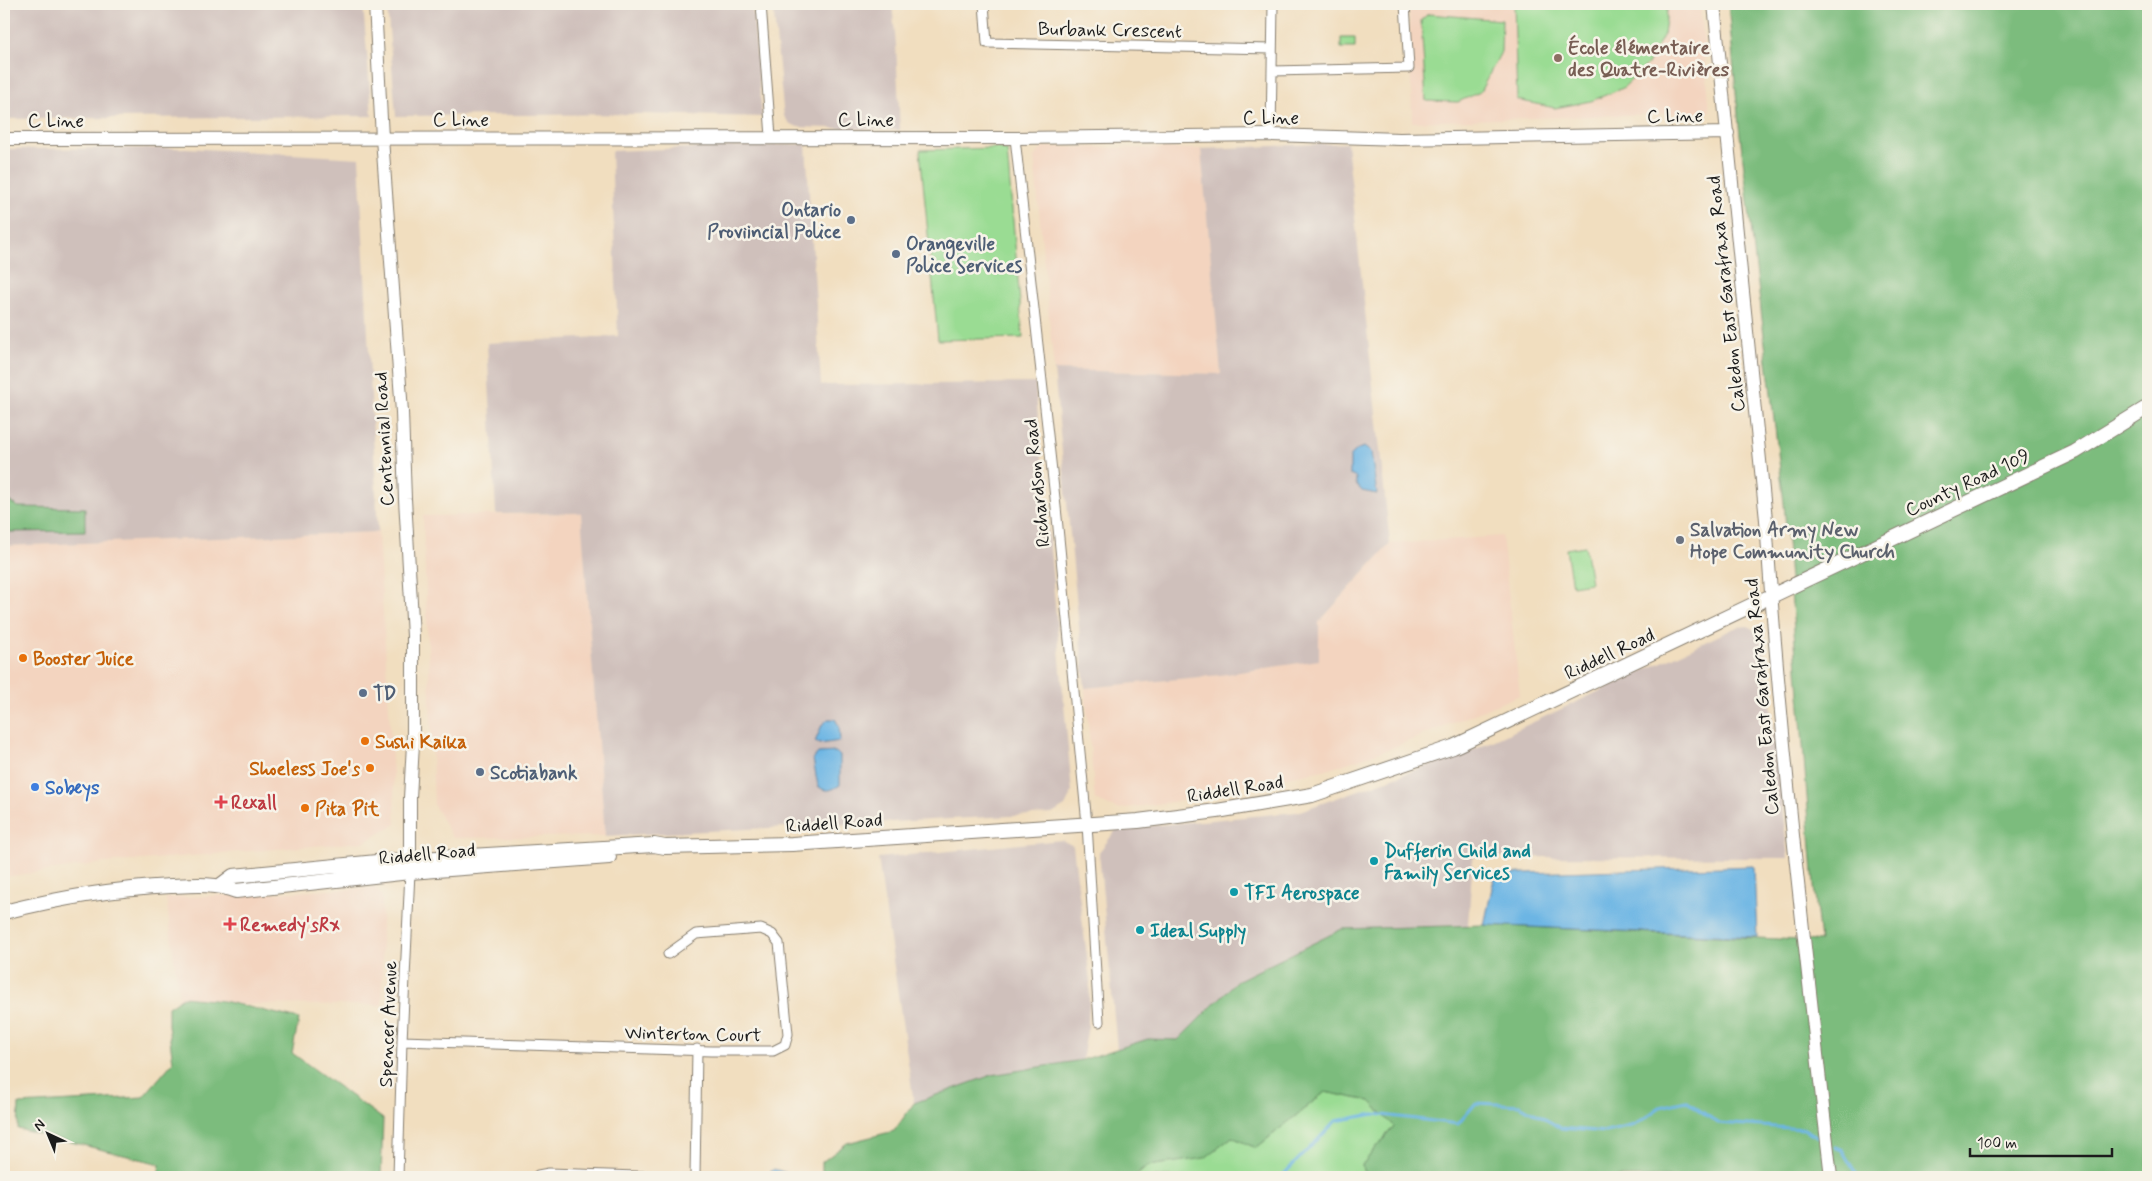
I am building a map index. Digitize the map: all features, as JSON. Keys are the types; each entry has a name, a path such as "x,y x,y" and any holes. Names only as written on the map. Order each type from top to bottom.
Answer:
{"main road":[{"name":"County Road 109","path":"1771,597 2074,452 2148,407"},
{"name":"Riddell Road","path":"4,912 54,900 129,888 221,885 233,876 410,866 654,845 665,847 792,844 1138,821 1217,812 1312,795 1453,747 1771,597"}],"street":[{"name":"Centennial Road","path":"376,4 382,138 402,412 404,499 413,636 414,744 410,798 410,866"},
{"path":"761,4 771,137"},
{"name":"Burbank Crescent","path":"984,4 987,43 1272,49"},
{"path":"1271,135 1273,4"},
{"path":"1272,71 1408,68 1405,4"},
{"name":"Caledon East Garafraxa Road","path":"1714,4 1766,520 1794,856 1831,1177"},
{"name":"C Line","path":"4,139 1015,138 1271,135 1400,139 1728,133"},
{"name":"Richardson Road","path":"1015,138 1056,507 1087,824 1099,1022"},
{"name":"Spencer Avenue","path":"398,1177 410,866"},
{"name":"Winterton Court","path":"402,1041 773,1051 785,1045 788,1034 779,943 772,934 761,929 696,934 668,954"},
{"path":"695,1177 697,1049"},
{"path":"536,1177 549,1173 561,1175 666,1177"}],"shaded area":[{"path":"4,4 363,4 372,116 4,119"},
{"path":"387,4 752,4 762,117 642,114 396,116"},
{"path":"773,4 892,4 900,130 798,127 789,123 784,116"},
{"name":"École élémentaire des Quatre-Rivières","path":"1409,4 1700,4 1710,112 1412,122"},
{"path":"1347,143 1390,544 1319,622 1319,660 1220,675 1085,688 1054,370 1221,374 1201,149"},
{"path":"806,144 821,385 1035,383 1072,792 1065,806 1052,814 605,836 581,513 496,514 487,343 618,336 611,151"},
{"path":"1044,147 1201,149 1221,374 1054,370 1034,157"},
{"path":"186,148 359,158 378,532 4,546 4,149"},
{"path":"581,513 605,836 453,838 434,805 423,516"},
{"path":"378,532 396,824 364,842 104,863 4,877 4,546"},
{"path":"1502,536 1520,695 1389,749 1329,769 1228,788 1220,796 1117,809 1095,800 1085,688 1220,675 1318,660 1319,622 1390,544"},
{"path":"1748,626 1759,633 1764,647 1788,858 1473,857 1468,925 1342,929 1237,981 1178,1040 1145,1040 1117,1049 1099,852 1117,829 1297,812 1478,748 1737,627"},
{"path":"1062,840 1073,846 1090,981 1088,1026 1082,1060 914,1103 878,858"},
{"path":"375,888 382,896 382,1005 180,1004 166,898"}],"green space":[{"path":"1514,4 1668,4 1664,34 1648,64 1623,88 1591,101 1555,108 1517,100"},
{"path":"1728,4 2148,4 2148,1177 1367,1177 1362,1165 1394,1126 1370,1101 1325,1092 1256,1148 1232,1137 1205,1158 1148,1166 1133,1177 822,1177 822,1162 847,1143 894,1131 914,1103 992,1075 1082,1060 1148,1039 1178,1040 1237,981 1342,929 1484,925 1820,941 1784,503 1739,126"},
{"path":"1428,14 1502,20 1501,52 1480,92 1458,102 1426,101 1421,20"},
{"path":"1341,38 1355,38 1355,48 1341,48"},
{"path":"997,148 1007,150 1023,338 938,340 920,150"},
{"path":"4,498 18,507 85,508 85,531 4,532"},
{"path":"1585,546 1591,583 1572,586 1566,549"},
{"path":"183,997 223,1001 299,1019 292,1053 383,1119 381,1177 158,1177 160,1164 18,1129 19,1104 143,1097 173,1062 168,1025 168,1007"},
{"path":"1325,1092 1370,1101 1394,1126 1362,1165 1367,1177 1135,1177 1148,1166 1206,1157 1232,1137 1256,1148"}],"water":[{"path":"1364,447 1371,452 1377,494 1362,491 1356,484 1356,478 1350,475 1350,456 1358,449"},
{"path":"828,719 835,719 839,726 840,741 819,744 815,742 822,725"},
{"path":"836,752 840,756 840,785 826,790 818,786 813,759 818,753"},
{"path":"1754,866 1757,937 1484,925 1495,874"},
{"path":"774,1169 794,1175 794,1177 767,1177"}],"waterway":[{"path":"1281,1177 1336,1121 1374,1114 1458,1124 1476,1103 1520,1105 1561,1128 1606,1132 1635,1125 1660,1107 1686,1101 1718,1123 1804,1129 1818,1137"},
{"path":"1835,1147 1842,1150 1858,1177"}],"place":[{"name":"École élémentaire des Quatre-Rivières","path":"1558,58"},
{"name":"Ontario Proviincial Police","path":"851,220"},
{"name":"Orangeville Police Services","path":"896,254"},
{"name":"Salvation Army New Hope Community Church","path":"1680,540"},
{"name":"Booster Juice","path":"23,658"},
{"name":"TD","path":"363,693"},
{"name":"Sushi Kaika","path":"365,741"},
{"name":"Shoeless Joe's","path":"370,768"},
{"name":"Scotiabank","path":"480,772"},
{"name":"Sobeys","path":"35,787"},
{"name":"Rexall","path":"221,802"},
{"name":"Pita Pit","path":"305,808"},
{"name":"Dufferin Child and Family Services","path":"1374,861"},
{"name":"TFI Aerospace","path":"1234,892"},
{"name":"Remedy'sRx","path":"230,924"},
{"name":"Ideal Supply","path":"1140,930"}]}
